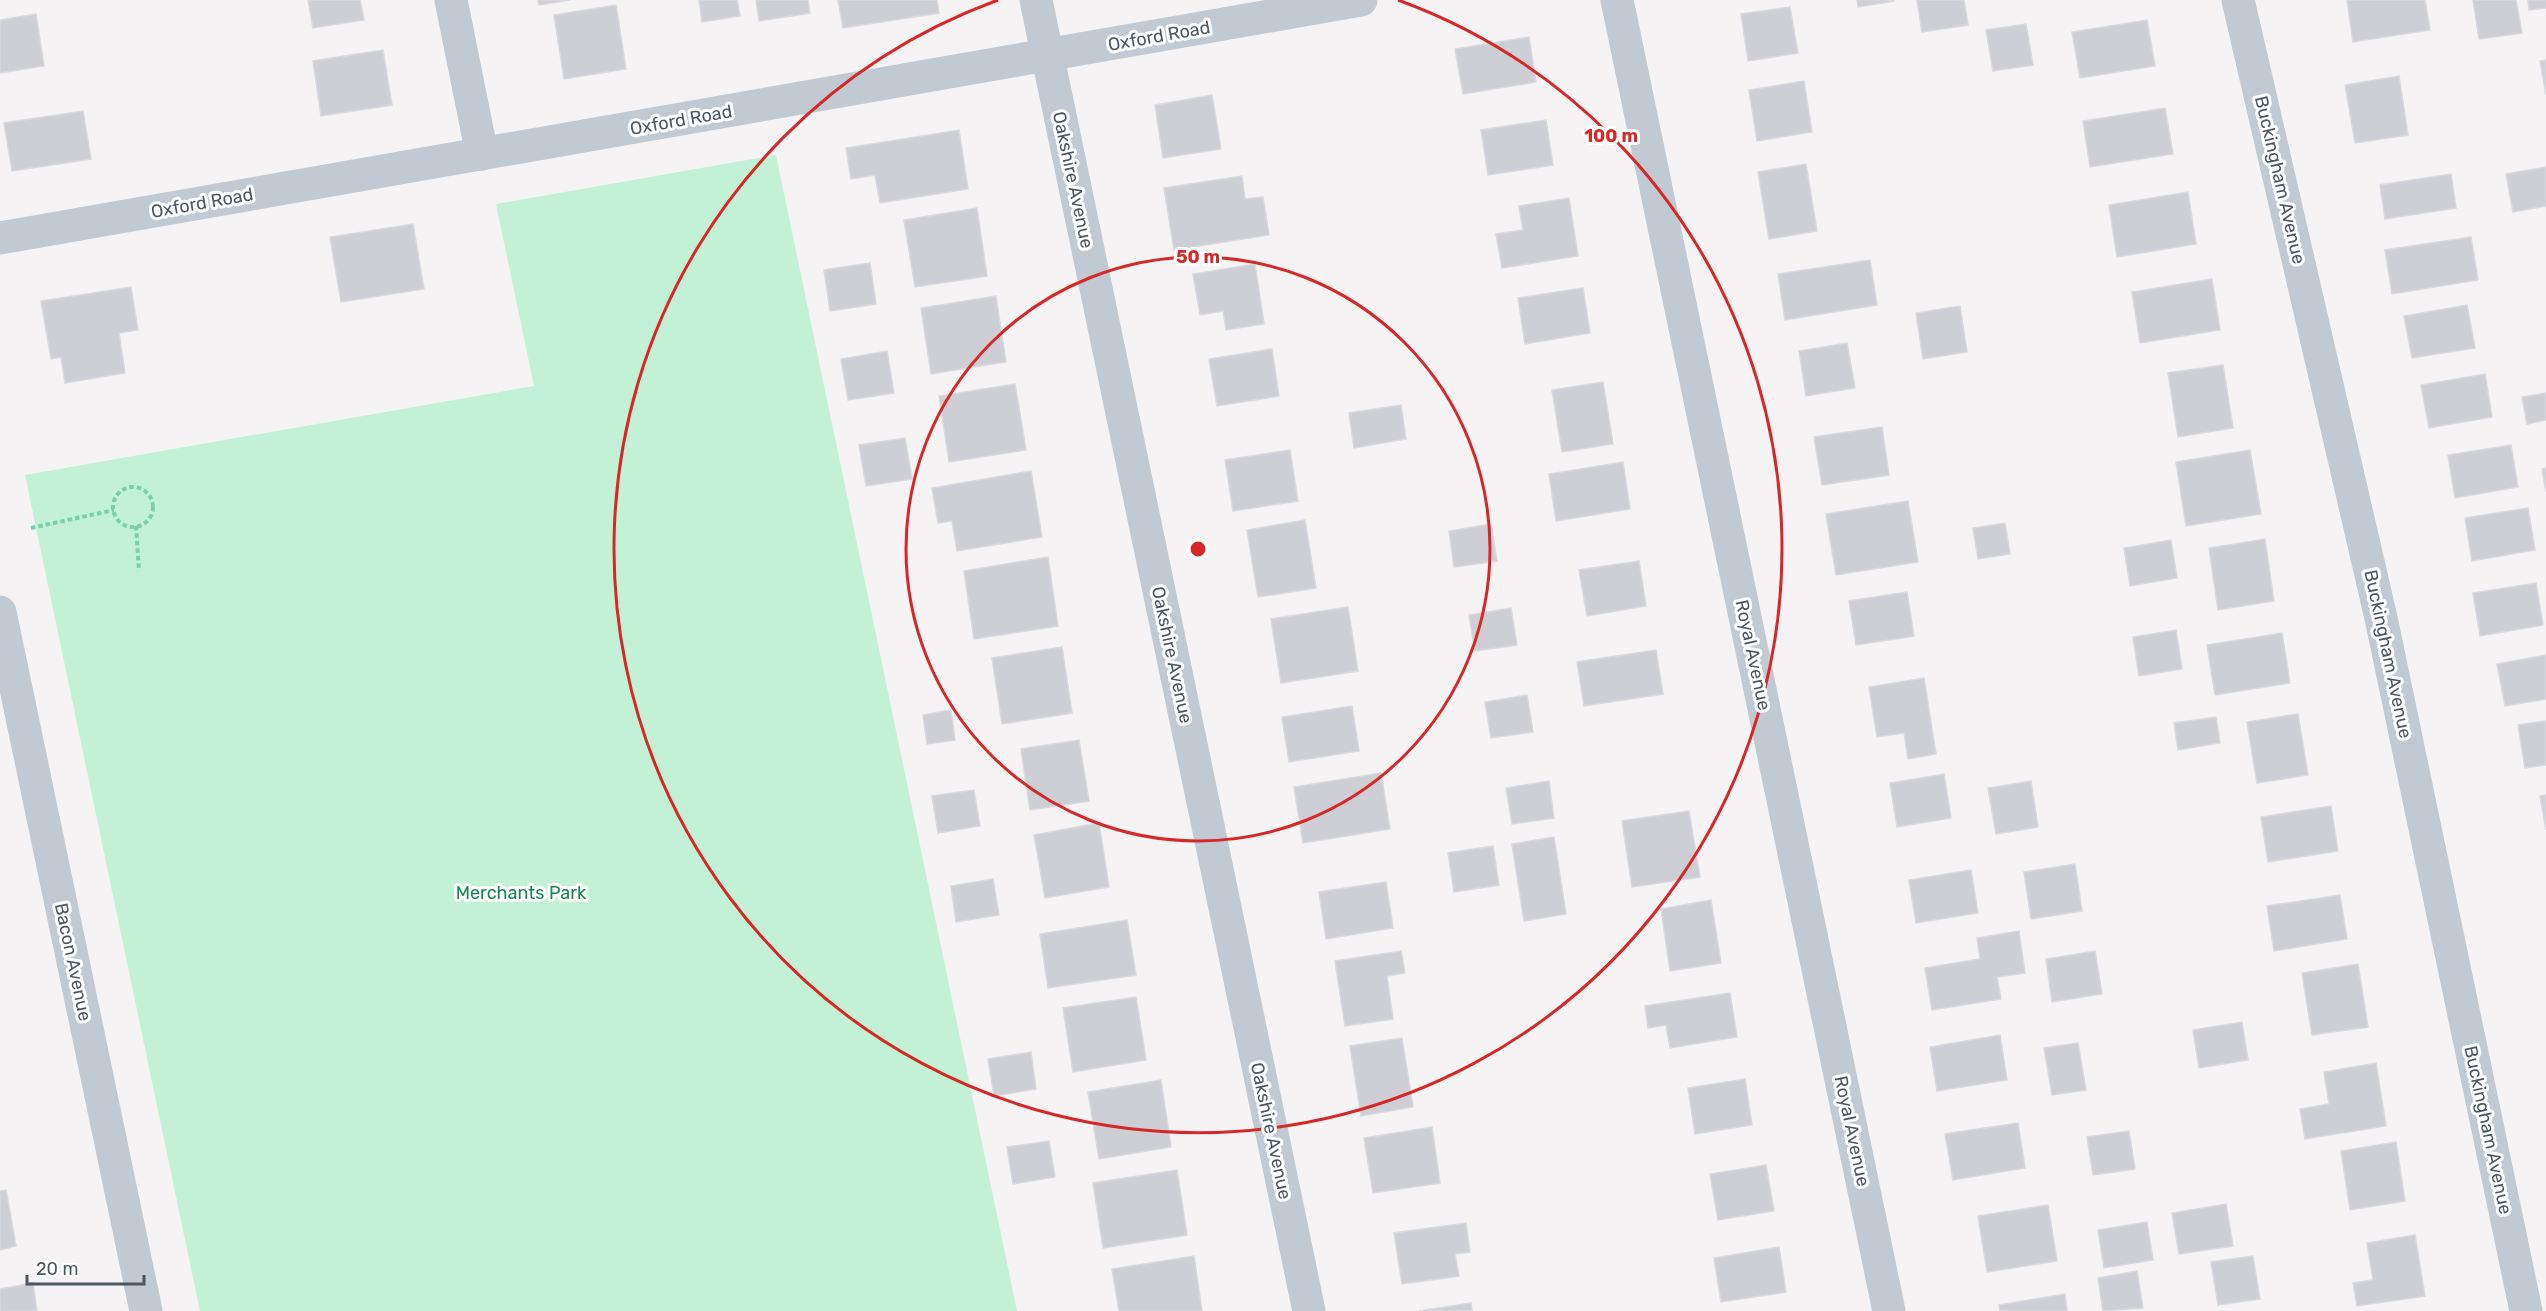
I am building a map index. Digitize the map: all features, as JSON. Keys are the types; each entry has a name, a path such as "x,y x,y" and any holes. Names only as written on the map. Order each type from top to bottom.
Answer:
{"street":[{"path":"450,0 482,154"},
{"name":"Oakshire Avenue","path":"1036,0 1309,1311"},
{"name":"Oxford Road","path":"0,238 1361,0"},
{"name":"Royal Avenue","path":"1617,0 1889,1311"},
{"name":"Buckingham Avenue","path":"2238,0 2378,606 2526,1311"},
{"name":"Bacon Avenue","path":"0,612 146,1311"}],"path":[{"path":"136,486 150,496 153,511 143,524 136,526 129,527 116,518 113,502 122,489 136,486"},
{"path":"31,528 114,510"},
{"path":"136,526 139,571"}],"green space":[{"name":"Merchants Park","path":"776,155 1017,1311 200,1311 25,475 534,386 496,204"}],"building":[{"path":"308,0 360,0 364,20 313,28"},
{"path":"538,0 570,0 539,5"},
{"path":"699,0 737,0 740,16 702,22"},
{"path":"756,0 808,0 810,13 759,21"},
{"path":"838,0 937,0 939,13 843,28"},
{"path":"1857,0 1894,0 1894,1 1858,7"},
{"path":"1917,0 1964,0 1968,25 1922,32"},
{"path":"2347,0 2425,0 2430,30 2353,42"},
{"path":"2473,0 2516,0 2522,33 2479,39"},
{"path":"2528,0 2546,0 2546,8 2529,10"},
{"path":"616,5 626,69 564,79 554,15"},
{"path":"1790,7 1798,53 1748,61 1741,14"},
{"path":"36,14 44,66 0,73 0,20"},
{"path":"2147,20 2155,66 2080,78 2072,32"},
{"path":"2026,24 2033,65 1993,71 1986,30"},
{"path":"1529,37 1536,82 1463,94 1455,49"},
{"path":"383,50 392,105 321,116 313,61"},
{"path":"2546,60 2546,95 2540,61"},
{"path":"2399,76 2408,135 2355,143 2345,85"},
{"path":"1804,81 1812,132 1757,141 1749,90"},
{"path":"1212,95 1221,149 1163,158 1155,105"},
{"path":"2165,108 2173,154 2090,167 2083,121"},
{"path":"83,111 91,159 12,171 4,123"},
{"path":"1546,120 1553,165 1488,175 1481,130"},
{"path":"959,130 968,189 880,203 875,175 851,179 846,148"},
{"path":"1806,164 1817,231 1769,239 1758,172"},
{"path":"2546,167 2546,206 2513,212 2506,174"},
{"path":"2451,174 2456,208 2385,219 2380,185"},
{"path":"1242,176 1245,199 1263,197 1269,235 1174,250 1164,188"},
{"path":"2188,192 2196,244 2117,257 2109,205"},
{"path":"1569,198 1578,256 1502,268 1496,234 1523,230 1519,206"},
{"path":"977,208 987,276 915,287 904,220"},
{"path":"413,224 424,289 341,302 330,237"},
{"path":"2471,237 2478,280 2392,294 2385,250"},
{"path":"1870,260 1877,305 1785,320 1778,274"},
{"path":"870,263 876,304 830,311 824,270"},
{"path":"1255,264 1264,324 1226,330 1223,311 1200,315 1193,274"},
{"path":"2212,279 2220,330 2140,343 2132,292"},
{"path":"131,287 138,330 119,333 125,373 65,383 61,357 51,359 41,301"},
{"path":"1583,288 1590,333 1525,344 1518,298"},
{"path":"996,296 1006,362 931,374 921,308"},
{"path":"2467,305 2475,348 2412,358 2404,316"},
{"path":"1960,306 1967,352 1923,359 1916,313"},
{"path":"1847,343 1855,388 1806,396 1799,351"},
{"path":"1272,349 1279,396 1217,406 1209,359"},
{"path":"887,351 894,393 848,400 841,359"},
{"path":"2223,365 2233,428 2178,437 2168,373"},
{"path":"2485,374 2492,417 2429,428 2421,385"},
{"path":"1603,382 1613,444 1562,452 1552,390"},
{"path":"1015,384 1026,450 949,462 939,396"},
{"path":"2546,393 2546,420 2527,424 2522,397"},
{"path":"1401,405 1406,439 1354,448 1349,413"},
{"path":"1882,427 1889,475 1822,485 1814,437"},
{"path":"905,438 912,479 866,486 859,445"},
{"path":"2511,445 2518,487 2455,498 2448,455"},
{"path":"1290,450 1298,501 1233,511 1225,460"},
{"path":"2250,450 2261,514 2186,526 2176,462"},
{"path":"1623,462 1630,509 1556,521 1549,474"},
{"path":"2546,468 2546,492 2542,469"},
{"path":"1031,471 1042,537 957,551 952,521 938,523 932,488"},
{"path":"1908,501 1918,562 1836,575 1826,514"},
{"path":"2528,508 2535,550 2472,561 2465,518"},
{"path":"1305,520 1316,588 1258,597 1247,530"},
{"path":"2005,523 2010,554 1978,559 1973,528"},
{"path":"1491,524 1497,561 1454,567 1449,531"},
{"path":"2265,539 2274,601 2218,610 2209,548"},
{"path":"2171,540 2177,578 2130,586 2124,548"},
{"path":"1048,557 1058,626 974,639 964,571"},
{"path":"1639,561 1646,606 1587,616 1579,570"},
{"path":"2536,583 2543,625 2480,636 2473,593"},
{"path":"1907,592 1914,636 1856,645 1849,601"},
{"path":"1348,607 1358,671 1281,683 1271,619"},
{"path":"1511,608 1517,645 1475,651 1469,615"},
{"path":"2176,630 2182,669 2139,676 2133,637"},
{"path":"2282,633 2290,683 2215,695 2207,645"},
{"path":"1062,647 1072,713 1002,724 992,658"},
{"path":"1656,650 1663,694 1584,706 1577,662"},
{"path":"2546,655 2546,699 2505,706 2497,664"},
{"path":"1924,678 1936,754 1908,759 1904,733 1877,737 1869,687"},
{"path":"1527,695 1533,732 1491,738 1485,702"},
{"path":"1352,706 1359,751 1289,762 1282,717"},
{"path":"951,710 955,740 927,744 923,715"},
{"path":"2298,714 2308,775 2257,783 2247,722"},
{"path":"2216,717 2220,743 2178,750 2174,723"},
{"path":"2546,721 2546,765 2525,768 2518,725"},
{"path":"1079,740 1089,801 1030,810 1021,749"},
{"path":"1381,773 1390,829 1303,843 1294,787"},
{"path":"1944,774 1951,818 1897,827 1890,783"},
{"path":"1549,781 1554,818 1512,824 1506,788"},
{"path":"2031,781 2038,827 1996,834 1988,788"},
{"path":"974,790 980,826 938,833 932,796"},
{"path":"2546,795 2546,830 2540,796"},
{"path":"2331,806 2338,851 2268,862 2261,817"},
{"path":"1689,811 1700,877 1632,887 1622,821"},
{"path":"1099,823 1109,887 1045,898 1034,835"},
{"path":"1554,837 1566,914 1524,921 1512,844"},
{"path":"1493,846 1499,885 1454,892 1448,853"},
{"path":"2075,864 2082,911 2031,919 2024,872"},
{"path":"1971,870 1978,913 1916,923 1909,880"},
{"path":"993,879 999,915 956,922 951,886"},
{"path":"1386,882 1393,928 1326,939 1319,892"},
{"path":"2340,895 2347,939 2274,951 2267,906"},
{"path":"1711,900 1721,963 1670,971 1661,909"},
{"path":"1127,920 1136,975 1048,988 1040,934"},
{"path":"2019,931 2025,973 1997,977 2001,999 1932,1010 1925,968 1980,959 1977,938"},
{"path":"1401,951 1405,973 1387,976 1393,1019 1345,1026 1335,961"},
{"path":"2095,951 2102,994 2052,1002 2046,959"},
{"path":"2358,964 2368,1027 2312,1035 2302,973"},
{"path":"1730,993 1737,1037 1670,1048 1666,1025 1648,1028 1645,1006"},
{"path":"1136,997 1146,1060 1073,1072 1063,1008"},
{"path":"2242,1022 2248,1060 2199,1068 2193,1030"},
{"path":"2000,1035 2007,1080 1937,1091 1930,1047"},
{"path":"1402,1038 1413,1107 1361,1116 1350,1046"},
{"path":"2078,1043 2086,1090 2052,1095 2044,1048"},
{"path":"1031,1052 1036,1089 994,1096 988,1059"},
{"path":"2376,1063 2386,1126 2305,1139 2300,1109 2329,1104 2324,1072"},
{"path":"1745,1079 1752,1125 1695,1134 1688,1088"},
{"path":"1161,1080 1171,1147 1099,1159 1088,1092"},
{"path":"2018,1123 2025,1168 1953,1180 1945,1134"},
{"path":"1432,1127 1440,1183 1373,1193 1364,1138"},
{"path":"2129,1131 2135,1169 2093,1175 2087,1137"},
{"path":"1049,1141 1055,1177 1013,1184 1007,1147"},
{"path":"2396,1142 2405,1201 2350,1210 2341,1151"},
{"path":"1766,1165 1774,1211 1718,1220 1710,1174"},
{"path":"1177,1170 1187,1235 1103,1248 1093,1183"},
{"path":"6,1190 16,1246 0,1250 0,1191"},
{"path":"2226,1204 2233,1246 2179,1254 2172,1213"},
{"path":"2048,1205 2057,1261 1987,1272 1978,1216"},
{"path":"2147,1222 2153,1260 2104,1268 2098,1230"},
{"path":"1466,1223 1470,1252 1455,1254 1459,1276 1402,1284 1394,1233"},
{"path":"2415,1235 2425,1296 2357,1306 2353,1283 2373,1280 2367,1243"},
{"path":"1779,1247 1786,1292 1721,1302 1714,1258"},
{"path":"1194,1256 1202,1311 1119,1311 1112,1269"},
{"path":"2253,1256 2260,1299 2218,1305 2211,1262"},
{"path":"2137,1271 2143,1308 2103,1311 2098,1278"},
{"path":"33,1283 37,1311 0,1311 0,1289"},
{"path":"2065,1294 2067,1311 2000,1311 1999,1305"},
{"path":"1471,1303 1472,1311 1419,1311"}]}
